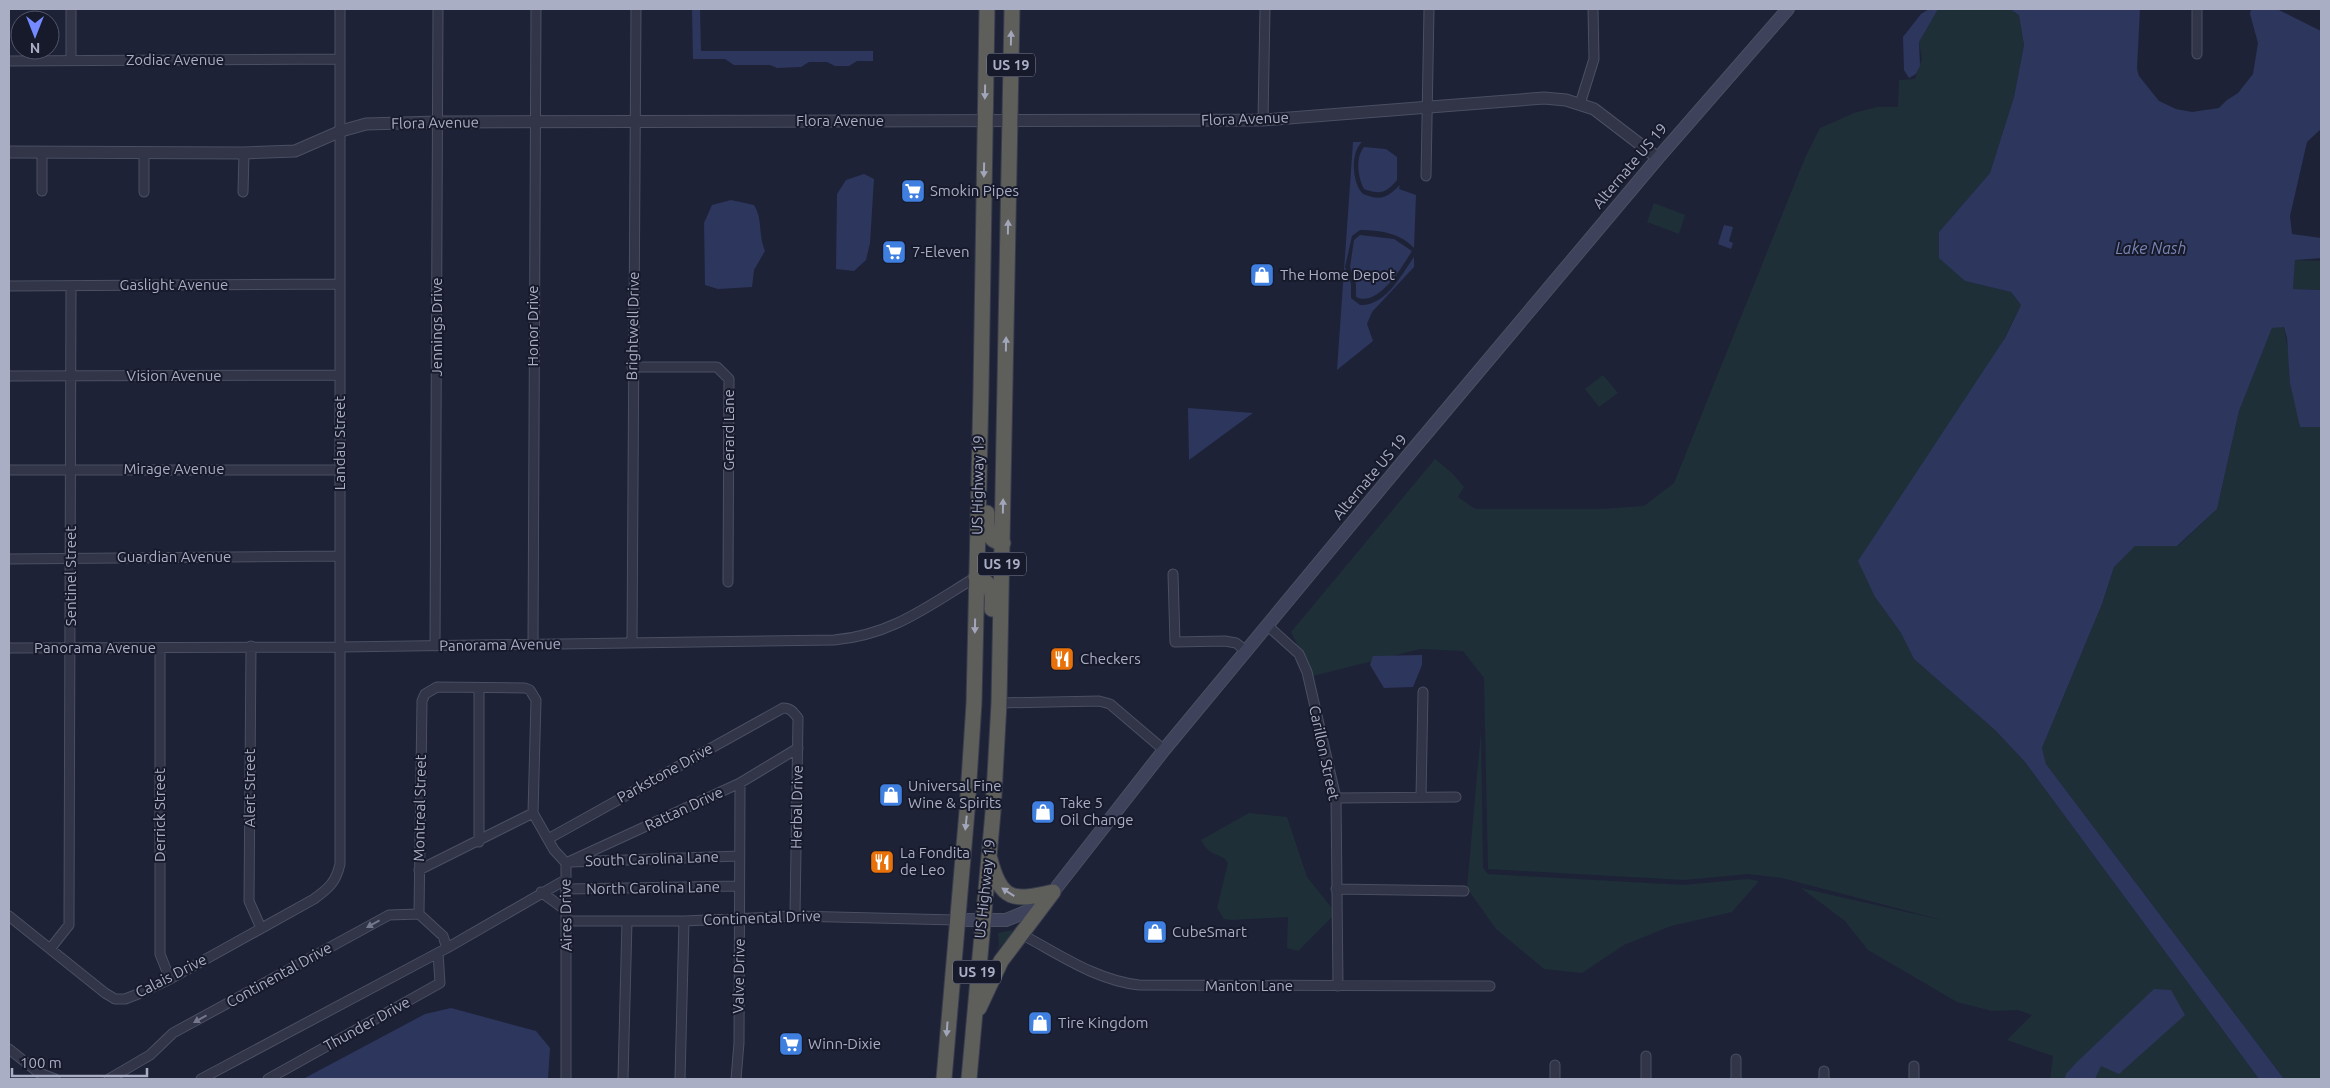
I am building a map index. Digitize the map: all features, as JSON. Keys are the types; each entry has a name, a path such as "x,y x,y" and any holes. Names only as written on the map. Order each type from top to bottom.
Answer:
{"highway":[{"name":"US Highway 19","path":"944,1079 956,920 972,754 987,9"},
{"name":"US Highway 19","path":"969,1079 999,703 1012,9"},
{"path":"979,450 988,476 988,532 994,542 1003,543"},
{"path":"976,577 985,579 990,585 992,593 991,687 997,737"},
{"path":"988,852 996,878 1006,892 1012,896 1025,898 1053,892"},
{"path":"973,1023 1001,961 1053,892"}],"main road":[{"name":"Alternate US 19","path":"956,920 982,921 1014,918 1028,911 1053,892 1164,750 1246,651 1658,158 1788,9"}],"street":[{"path":"71,9 71,60"},
{"name":"Landau Street","path":"338,876 340,864 342,647 339,470 340,9"},
{"name":"Jennings Drive","path":"435,646 438,9"},
{"name":"Honor Drive","path":"533,644 536,9"},
{"name":"Brightwell Drive","path":"632,643 632,367 636,9"},
{"path":"1263,120 1265,9"},
{"path":"1426,176 1429,9"},
{"path":"1580,104 1594,59 1593,9"},
{"path":"2197,9 2197,54"},
{"name":"Zodiac Avenue","path":"9,61 340,58"},
{"name":"Flora Avenue","path":"9,152 244,153 295,151 341,131 366,124 636,121 1010,122 1263,120 1544,98 1566,100 1594,109 1658,158"},
{"path":"42,152 42,191"},
{"path":"144,152 144,192"},
{"path":"243,192 244,153"},
{"name":"Gaslight Avenue","path":"9,286 340,284"},
{"name":"Sentinel Street","path":"50,949 69,924 72,286"},
{"name":"Gerard Lane","path":"632,367 717,367 729,379 728,582"},
{"name":"Vision Avenue","path":"9,376 340,375"},
{"name":"Mirage Avenue","path":"9,470 339,470"},
{"name":"Guardian Avenue","path":"9,559 340,556"},
{"path":"1173,574 1175,642 1225,641 1236,643 1246,651"},
{"name":"Panorama Avenue","path":"9,648 342,647 834,640 869,635 894,626 976,577"},
{"name":"Carillon Street","path":"1268,626 1299,654 1307,672 1336,798 1338,986"},
{"name":"Alert Street","path":"251,646 249,900 261,928"},
{"name":"Derrick Street","path":"160,648 160,954 170,979"},
{"name":"Montreal Street","path":"419,914 422,701 425,694 437,687 479,689"},
{"path":"419,870 479,842 533,813 536,700 530,690 525,688 479,689 479,842"},
{"path":"1421,797 1423,692"},
{"path":"999,703 1099,701 1110,704 1164,750"},
{"name":"Herbal Drive","path":"783,708 792,710 798,718 795,916"},
{"name":"Parkstone Drive","path":"548,839 783,708"},
{"name":"Rattan Drive","path":"566,863 740,783 798,748"},
{"name":"Valve Drive","path":"736,1079 739,1044 740,783"},
{"path":"1336,798 1456,797"},
{"name":"Aires Drive","path":"533,813 554,850 566,863 566,1079"},
{"name":"South Carolina Lane","path":"566,863 739,856"},
{"name":"Calais Drive","path":"9,916 115,999 125,999 170,979 314,899 333,885 338,876"},
{"path":"201,1079 438,953 541,892 566,885"},
{"name":"North Carolina Lane","path":"566,885 740,886"},
{"path":"1336,889 1464,891"},
{"path":"541,892 567,916"},
{"path":"419,914 442,936 447,948"},
{"name":"Continental Drive","path":"109,1079 150,1055 174,1033 389,915 419,914"},
{"name":"Continental Drive","path":"567,916 627,921 684,921 795,916 956,920"},
{"path":"623,1079 627,921"},
{"path":"680,1079 684,921"},
{"name":"Manton Lane","path":"1021,934 1098,976 1122,983 1139,985 1490,986"},
{"name":"Thunder Drive","path":"268,1079 440,983 438,953"},
{"path":"9,1049 39,1072 55,1079"},
{"path":"1646,1056 1646,1079"},
{"path":"1736,1059 1736,1079"},
{"path":"1555,1065 1555,1079"},
{"path":"1914,1066 1914,1079"}],"shaded area":[{"path":"1937,9 2010,9 2019,15 2024,45 2014,97 1990,173 1939,232 1965,281 2011,292 2021,305 1875,597 1901,633 1914,659 1995,730 2025,762 2259,1079 2050,1079 2053,1056 2007,1040 2032,1015 2018,1010 1992,1011 1957,1002 1868,950 1845,921 1801,888 1946,921 1782,878 1748,874 1684,880 1488,869 1484,678 1463,651 1420,649 1313,676 1291,632 1435,459 1452,473 1464,487 1458,497 1475,509 1602,509 1644,506 1674,483 1805,158 1820,128 1854,113 1877,107 1898,107 1899,80 1915,79 1922,59 1919,42"},
{"path":"1654,203 1685,215 1679,234 1647,222"},
{"path":"2295,260 2321,261 2321,290 2293,289"},
{"path":"2284,326 2300,427 2321,427 2321,1079 2284,1079 2046,764 2042,748 2102,604 2114,567 2135,546 2178,546 2217,509 2239,411 2272,328"},
{"path":"1603,375 1618,393 1599,407 1585,389"},
{"path":"1481,731 1483,868 1488,874 1683,885 1748,879 1759,881 1732,912 1671,926 1624,945 1582,973 1544,969 1496,929 1467,888"},
{"path":"1249,813 1287,817 1307,877 1336,913 1298,951 1287,948 1288,917 1231,920 1224,919 1217,908 1228,863 1222,857 1208,850 1201,840"},
{"path":"1012,930 1012,934 996,951 999,945 998,933"}],"water":[{"path":"692,9 700,9 701,51 873,51 873,61 857,61 849,66 835,66 827,62 809,62 801,67 777,68 770,65 734,65 725,59 693,59"},
{"path":"1929,9 1938,9 1919,42 1920,66 1916,74 1909,78 1904,70 1903,37 1921,14"},
{"name":"Lake Nash","path":"2010,9 2140,9 2137,69 2139,76 2159,101 2176,109 2192,112 2219,108 2238,93 2253,74 2258,43 2250,14 2251,9 2277,9 2321,31 2321,129 2307,142 2290,216 2292,234 2321,238 2321,258 2295,260 2293,289 2321,290 2321,427 2300,427 2290,383 2287,338 2284,327 2272,328 2239,411 2217,509 2177,546 2135,546 2114,567 2102,604 2042,748 2046,764 2284,1079 2259,1079 2025,762 1995,730 1914,659 1901,633 1875,597 1858,561 2005,338 2021,305 2011,292 1965,281 1939,258 1939,232 1990,173 2014,97 2024,45 2019,15"},
{"path":"1353,142 1362,142 1356,153 1354,168 1359,189 1363,194 1379,198 1391,193 1400,185 1399,189 1416,195 1414,248 1402,239 1389,233 1360,230 1352,236 1345,267 1351,284 1351,298 1360,305 1378,300 1392,288 1414,257 1414,267 1372,312 1367,324 1373,341 1337,370"},
{"path":"1364,147 1386,149 1397,157 1397,180 1390,188 1383,192 1364,189 1360,179 1358,162"},
{"path":"864,174 874,179 870,243 866,260 854,271 836,269 837,194 846,180"},
{"path":"731,200 754,205 759,216 765,251 754,270 752,287 718,289 705,285 704,223 712,205"},
{"path":"1724,225 1733,227 1729,241 1733,243 1731,249 1718,244"},
{"path":"1360,235 1394,239 1412,251 1396,275 1381,291 1373,297 1364,299 1356,297 1356,284 1350,267 1354,240"},
{"path":"1188,408 1253,413 1189,460"},
{"path":"1422,655 1422,665 1413,687 1384,688 1370,665 1373,656"},
{"path":"2154,989 2171,990 2185,1015 2119,1074 2101,1066 2095,1079 2065,1079 2066,1074 2077,1062"},
{"path":"451,1008 536,1031 550,1048 548,1079 303,1079 425,1014"}],"place":[{"name":"Smokin Pipes","path":"913,191"},
{"name":"7-Eleven","path":"894,252"},
{"name":"The Home Depot","path":"1262,275"},
{"name":"Checkers","path":"1062,659"},
{"name":"Universal Fine Wine & Spirits","path":"891,795"},
{"name":"Take 5 Oil Change","path":"1043,812"},
{"name":"La Fondita de Leo","path":"882,862"},
{"name":"CubeSmart","path":"1155,932"},
{"name":"Tire Kingdom","path":"1040,1023"},
{"name":"Winn-Dixie","path":"791,1044"}]}
